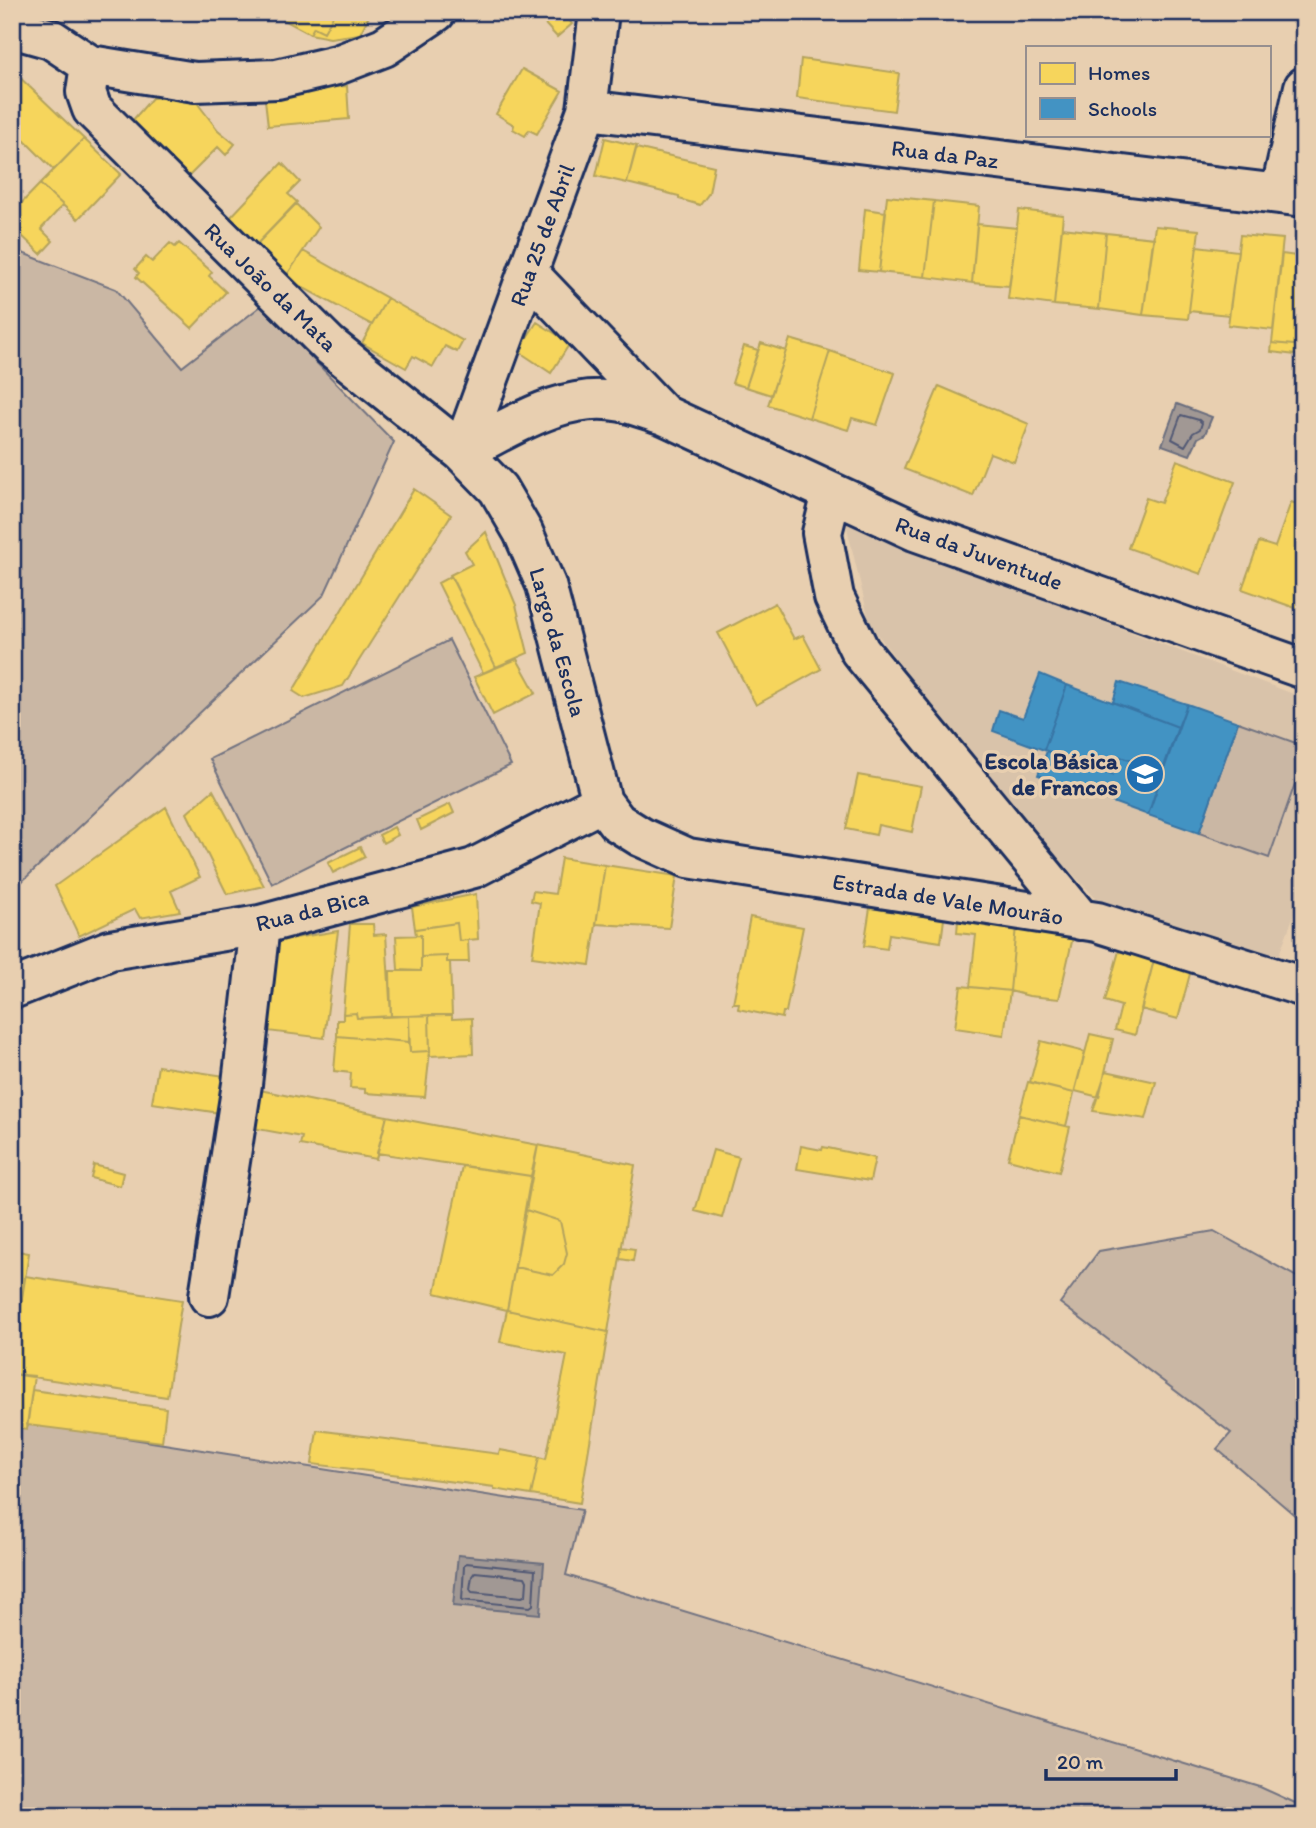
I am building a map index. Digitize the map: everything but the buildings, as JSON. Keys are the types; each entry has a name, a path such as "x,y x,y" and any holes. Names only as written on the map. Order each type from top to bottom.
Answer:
{"street":[{"path":"12,28 51,39 90,65 195,82 277,79 337,65 384,47 436,12"},
{"name":"Rua 25 de Abril","path":"462,452 587,110 599,12"},
{"name":"Rua João da Mata","path":"90,65 86,92 92,109 329,345 462,452"},
{"path":"1292,195 1304,88"},
{"name":"Rua da Paz","path":"587,110 1292,195"},
{"path":"528,273 664,415"},
{"path":"462,452 538,413 579,400 620,401 664,415"},
{"name":"Rua da Juventude","path":"664,415 915,531 1304,669"},
{"name":"Largo da Escola","path":"462,452 498,489 512,511 546,585 602,802"},
{"path":"832,493 822,533 834,597 860,651 1081,920"},
{"name":"Estrada de Vale Mourão","path":"602,802 617,822 641,837 688,858 1097,922 1304,987"},
{"name":"Rua da Bica","path":"12,989 110,950 260,925 474,868 602,802"},
{"path":"209,1296 242,1084 260,925"}],"shaded area":[{"path":"12,249 116,289 182,367 261,306 394,442 324,595 12,891"},
{"name":"Escola Básica de Francos","path":"846,524 1304,698 1304,889 1278,957 1101,904 1027,825 943,722 870,624"},
{"path":"449,640 511,765 272,884 210,759"},
{"path":"1238,722 1304,746 1304,758 1269,858 1199,833"},
{"path":"1214,1231 1304,1281 1304,1523 1217,1449 1231,1433 1060,1303 1099,1251"},
{"path":"12,1420 582,1510 566,1575 1260,1787 1304,1807 1304,1816 12,1816"}],"water":[{"path":"1177,404 1212,417 1205,434 1198,438 1190,455 1162,445"},
{"path":"458,1555 544,1563 540,1614 453,1606"}],"place":[{"name":"Escola Básica de Francos","path":"1145,774"}]}
